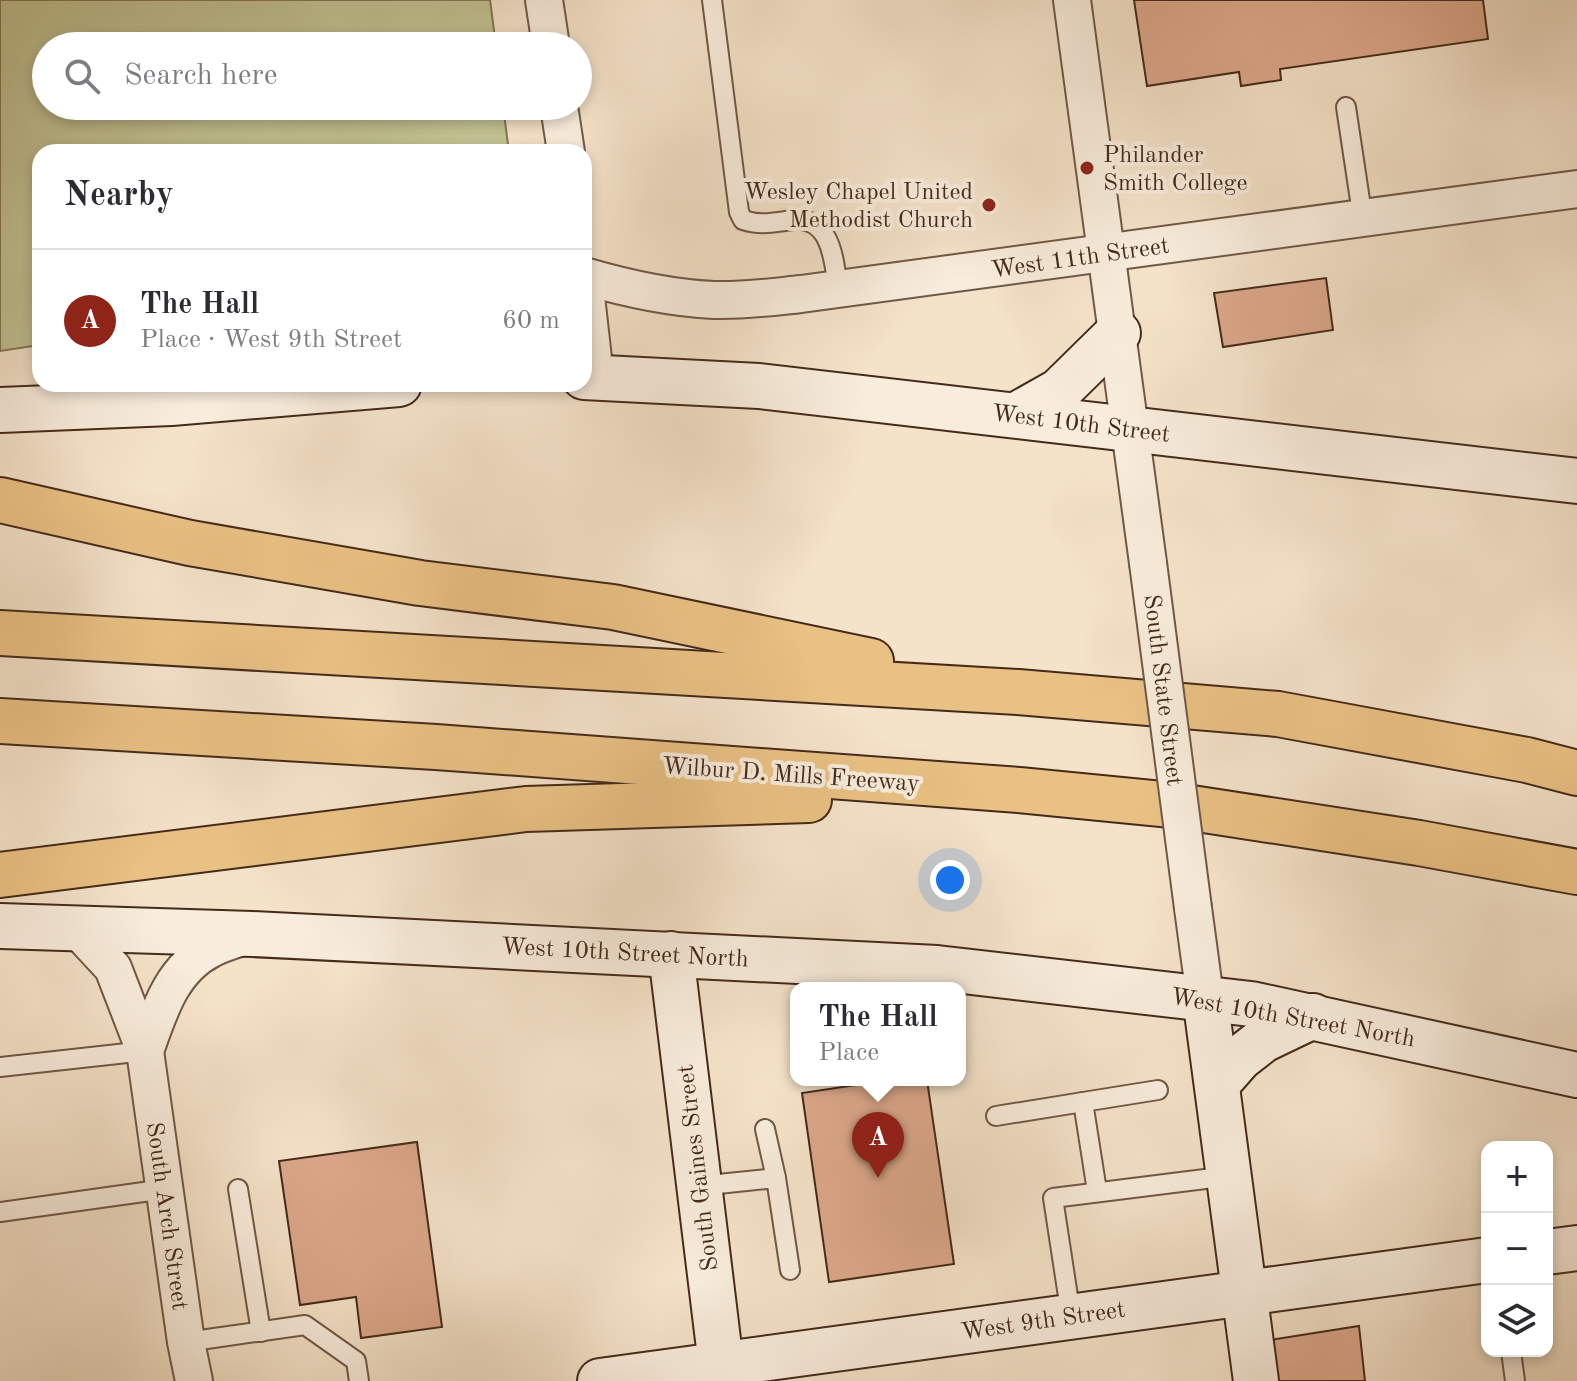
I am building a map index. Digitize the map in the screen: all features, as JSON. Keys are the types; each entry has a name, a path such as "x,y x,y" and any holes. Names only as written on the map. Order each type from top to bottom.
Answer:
{"highway":[{"path":"0,500 190,543 405,581 613,607 1018,692"},
{"path":"0,633 1018,692 1278,714 1577,771"},
{"name":"Wilbur D. Mills Freeway","path":"0,721 436,747 1019,790 1172,805 1419,843 1575,872"},
{"path":"0,738 221,734"},
{"path":"0,875 526,809 824,800 1019,790"}],"main road":[{"path":"1018,414 1059,391 1118,333"},
{"name":"West 10th Street","path":"592,376 759,386 1577,481"},
{"path":"0,410 171,403 303,392"},
{"name":"West 10th Street North","path":"0,926 252,934 937,968 1205,997 1313,1016 1577,1075"},
{"name":"South Gaines Street","path":"671,954 722,1372"},
{"name":"South State Street","path":"1205,997 1256,1381"},
{"path":"1217,1084 1240,1058 1263,1040 1313,1016"},
{"path":"1553,1251 1577,1248"},
{"name":"West 9th Street","path":"600,1381 722,1372 1071,1316 1481,1261"}],"street":[{"path":"544,0 549,32"},
{"name":"South State Street","path":"1072,0 1132,430 1205,997"},
{"path":"561,120 565,144"},
{"name":"West 11th Street","path":"592,279 713,300 745,299 1363,220 1577,189"},
{"name":"South Arch Street","path":"76,928 113,968 145,1051 194,1381"},
{"name":"South Arch Street","path":"145,1051 165,997 180,974 212,948 252,934"}],"lane":[{"path":"712,0 739,212 743,220 757,225 798,220 815,224 825,233 833,255 838,289"},
{"path":"1346,107 1363,220"},
{"path":"0,1067 145,1051"},
{"path":"996,1116 1158,1090"},
{"path":"1083,1102 1097,1191"},
{"path":"765,1129 790,1270"},
{"path":"1071,1316 1053,1198 1229,1176"},
{"path":"699,1186 776,1178"},
{"path":"0,1212 165,1189"},
{"path":"238,1189 261,1332"},
{"path":"186,1342 305,1325 356,1361 359,1381"},
{"path":"1512,1357 1515,1381"}],"green space":[{"path":"0,0 490,0 494,32 32,32 32,120 505,120 508,144 32,144 32,346 0,351"}],"building":[{"path":"1134,0 1483,0 1488,39 1280,69 1281,80 1241,86 1239,72 1147,86"},
{"path":"1326,278 1333,330 1223,347 1214,293"},
{"path":"849,1086 928,1086 954,1264 829,1282 802,1093"},
{"path":"417,1142 442,1327 361,1338 356,1297 300,1305 279,1161"},
{"path":"1359,1326 1365,1381 1270,1381 1264,1341"}],"place":[{"name":"Philander Smith College","path":"1087,168"},
{"name":"Wesley Chapel United Methodist Church","path":"989,205"},
{"name":"The Hall","path":"878,1178"}]}
